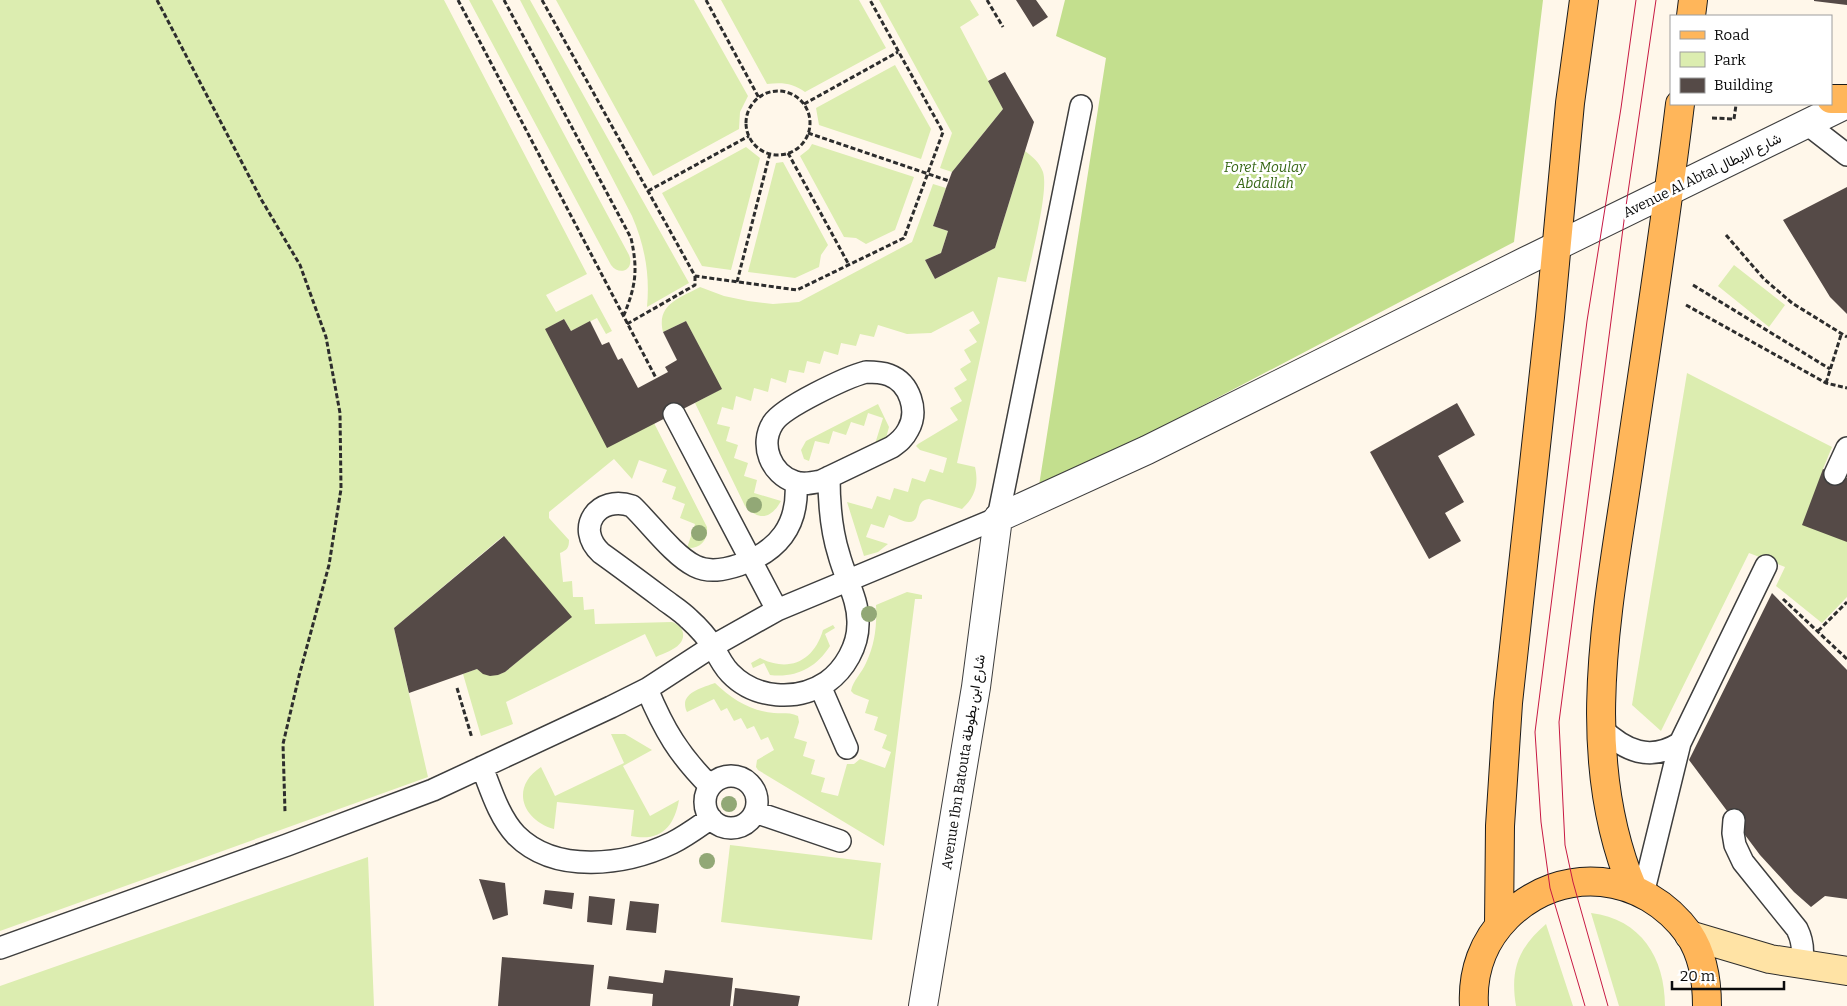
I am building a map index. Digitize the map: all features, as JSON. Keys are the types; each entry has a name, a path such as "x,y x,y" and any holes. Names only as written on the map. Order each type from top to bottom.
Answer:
{"main road":[{"path":"1499,924 1500,826 1508,703 1550,317 1570,103 1584,0"},
{"path":"1691,15 1693,0"},
{"path":"1832,99 1847,99"},
{"path":"1638,892 1619,848 1610,815 1602,758 1601,682 1609,607 1680,105"},
{"path":"1474,1006 1473,992 1477,968 1486,945 1499,924 1533,896 1550,888 1573,882 1594,881 1614,883 1638,892 1655,901 1674,916 1690,935 1700,958 1707,981 1707,1006"},
{"path":"1690,935 1770,959 1847,971"}],"street":[{"name":"Avenue Al Abtal شارع الابطال","path":"998,518 1147,450 1556,246 1847,104"},
{"name":"Avenue Ibn Batouta شارع ابن بطوطة","path":"923,1006 976,687 998,518"}],"lane":[{"path":"0,948 287,845 433,790 611,708 647,689 713,646 777,610 998,518 1081,106"},
{"path":"1807,124 1847,155"},
{"path":"878,372 891,375 901,382 908,392 913,405 913,417 909,429 902,439 892,447 829,477 809,484 785,478 769,458 767,440 773,422 792,407 854,375 878,372"},
{"path":"674,414 777,610"},
{"path":"1835,474 1847,448"},
{"path":"796,482 797,498 794,514 788,529 779,542 767,552 751,561 719,570 702,568 687,561 632,506 622,502 611,503 601,508 594,515 590,525 590,536 594,546 688,617 713,646 719,659 729,672 742,683 772,695 789,695 805,692 833,678 843,667 856,640 858,610 832,530 829,504 829,477"},
{"path":"1638,892 1680,743 1766,566"},
{"path":"820,686 847,748"},
{"path":"647,689 660,721 674,745 691,767 710,786"},
{"path":"1601,728 1627,748 1643,753 1668,751 1680,743"},
{"path":"482,767 506,821 516,835 544,854 561,859 599,861 629,858 672,843 692,832 711,818"},
{"path":"728,777 739,778 748,782 755,791 757,801 755,812 749,820 740,826 729,828 719,825 711,818 706,808 706,797 710,786 718,780 728,777"},
{"path":"755,812 840,841"},
{"path":"1734,820 1733,833 1735,845 1743,862 1801,936 1804,954 1802,964"}],"path":[{"path":"157,0 261,199 300,265 326,337 340,413 341,489 330,565 299,676 283,744 287,845"},
{"path":"458,0 656,378"},
{"path":"504,0 631,238 636,258 636,278 624,316"},
{"path":"542,0 695,276 695,285 627,324"},
{"path":"706,0 759,98"},
{"path":"695,276 797,290 904,238 943,132 870,0"},
{"path":"987,0 1003,27"},
{"path":"804,104 898,52"},
{"path":"782,91 798,98 804,104 810,123 808,134 804,142 788,153 770,153 761,150 749,136 746,127 748,111 766,93 782,91"},
{"path":"1734,125 1736,105"},
{"path":"1706,118 1734,119"},
{"path":"808,134 949,181"},
{"path":"648,191 749,136"},
{"path":"737,282 770,153"},
{"path":"788,153 849,265"},
{"path":"1726,235 1764,279 1792,303 1847,337"},
{"path":"1692,285 1830,369"},
{"path":"1683,304 1826,384 1847,388"},
{"path":"1826,384 1841,335"},
{"path":"1782,598 1847,659"},
{"path":"1818,631 1847,602"},
{"path":"457,688 482,767"}],"green space":[{"path":"0,0 444,0 587,274 546,295 556,312 592,294 612,331 606,334 597,318 571,331 564,319 546,329 654,423 707,527 705,540 696,547 687,548 695,524 680,518 685,504 672,499 676,487 662,482 667,470 639,460 632,479 614,459 549,512 549,518 569,540 567,548 560,553 563,582 572,581 573,597 583,597 584,610 594,609 595,624 672,622 679,626 683,633 681,642 670,651 656,657 645,634 506,702 513,724 481,736 463,674 477,669 490,675 505,672 571,617 503,536 394,628 428,777 0,931"},
{"path":"469,0 492,0 629,255 630,264 626,270 615,269 611,265"},
{"path":"520,0 530,0 689,283 647,307 646,261 632,216"},
{"path":"556,0 694,0 748,96 740,112 739,129 653,176"},
{"path":"721,0 859,0 886,48 805,92 787,84 767,84"},
{"path":"879,0 970,0 979,15 960,27 1003,109 952,172 940,168 952,133"},
{"name":"Foret Moulay Abdallah","path":"1065,0 1543,0 1514,242 1038,492 1106,58 1056,36"},
{"path":"895,65 931,129 921,159 819,125 816,108"},
{"path":"812,144 914,177 895,230 866,244 856,238 844,237 800,156"},
{"path":"746,147 760,158 731,270 702,266 662,193"},
{"path":"1025,151 1036,160 1043,172 1044,194 1042,209 1026,282 998,277 957,463 975,467 976,485 970,500 962,509 929,499 924,500 919,507 916,519 913,521 904,521 889,515 884,528 871,524 866,537 888,544 878,552 864,556 847,502 872,509 877,496 890,500 894,488 908,492 912,478 925,482 930,469 943,473 947,458 920,450 916,446 958,420 950,408 962,401 954,388 967,380 960,369 971,362 964,350 977,342 969,330 980,323 973,311 931,333 907,334 878,325 874,337 860,334 856,346 841,343 838,355 824,351 820,364 807,361 804,373 789,370 786,383 771,378 768,392 754,388 751,401 736,396 733,410 722,407 717,424 730,427 726,441 738,445 734,458 748,463 744,476 757,480 754,493 781,501 773,511 764,516 750,511 745,506 695,403 721,389 686,321 663,332 662,322 666,308 671,303 700,287 724,296 748,301 773,304 799,302 912,242 933,184 946,188 933,226 948,231 941,253 925,260 935,279 995,248"},
{"path":"783,162 828,245 821,255 819,267 795,278 748,272 776,163"},
{"path":"1734,265 1785,305 1769,327 1718,286"},
{"path":"1687,373 1832,447 1823,469 1847,542 1847,597 1822,623 1776,586 1785,567 1749,553 1661,731 1632,705"},
{"path":"878,404 889,427 886,438 875,444 883,418 868,413 864,426 851,422 846,435 833,431 829,444 815,441 809,461 804,459 801,450 806,441"},
{"path":"907,592 922,595 922,599 915,599 884,846 758,770 756,767 757,760 774,750 768,737 761,740 754,726 747,729 741,718 734,721 727,708 721,711 714,699 687,712 685,706 688,696 693,692 715,683 735,699 749,707 765,712 798,716 799,722 794,738 807,742 803,756 815,760 811,774 825,778 821,792 838,796 847,764 854,764 860,759 885,768 891,752 882,748 887,735 874,730 878,717 865,713 869,700 851,691 872,649 876,628 876,605"},
{"path":"833,625 835,628 825,634 830,646 812,666 797,673 779,676 770,675 764,663 753,668 751,663 760,658 781,664 799,661 813,650 823,630"},
{"path":"611,734 625,734 652,750 623,766 650,816 679,800 677,810 670,825 658,834 650,837 631,836 634,810 557,802 554,829 543,825 534,818 524,802 523,793 525,784 531,775 541,767 555,796 624,763"},
{"path":"730,845 881,863 872,940 721,922"},
{"path":"368,857 374,1006 0,1006 0,986"},
{"path":"1591,913 1624,923 1647,944 1655,957 1660,972 1664,988 1665,1006 1619,1006"},
{"path":"1546,924 1573,1006 1516,1006 1514,981 1518,960 1536,933"}],"building":[{"path":"1016,0 1036,0 1048,17 1033,27"},
{"path":"1847,0 1847,5 1814,1"},
{"path":"1005,72 1034,122 995,248 935,279 925,260 941,253 948,231 933,226 952,172 1003,109 988,81"},
{"path":"1847,187 1847,314 1830,297 1783,220"},
{"path":"564,319 571,331 590,321 602,345 609,342 618,360 622,358 638,388 668,372 665,367 677,360 663,332 686,321 722,389 607,448 545,329"},
{"path":"1457,403 1475,435 1438,456 1464,502 1445,513 1461,541 1429,559 1370,452"},
{"path":"1823,469 1847,478 1847,542 1802,525"},
{"path":"504,536 572,617 505,672 490,676 483,674 477,669 409,693 394,628"},
{"path":"1772,593 1847,670 1847,899 1825,896 1811,907 1794,892 1760,855 1689,760"},
{"path":"479,879 505,883 508,915 493,920"},
{"path":"545,890 574,893 572,909 543,904"},
{"path":"589,896 615,899 612,925 587,922"},
{"path":"630,901 659,904 656,933 626,930"},
{"path":"502,957 594,965 590,1006 498,1006"},
{"path":"665,970 733,978 730,1006 652,1006 653,994 607,989 609,976 663,983"},
{"path":"735,988 800,996 798,1006 733,1006"}],"tram line":[{"path":"1585,1006 1550,888 1541,822 1535,732 1587,321 1636,0"},
{"path":"1608,1006 1573,882 1565,845 1559,722 1625,213 1656,0"}]}
